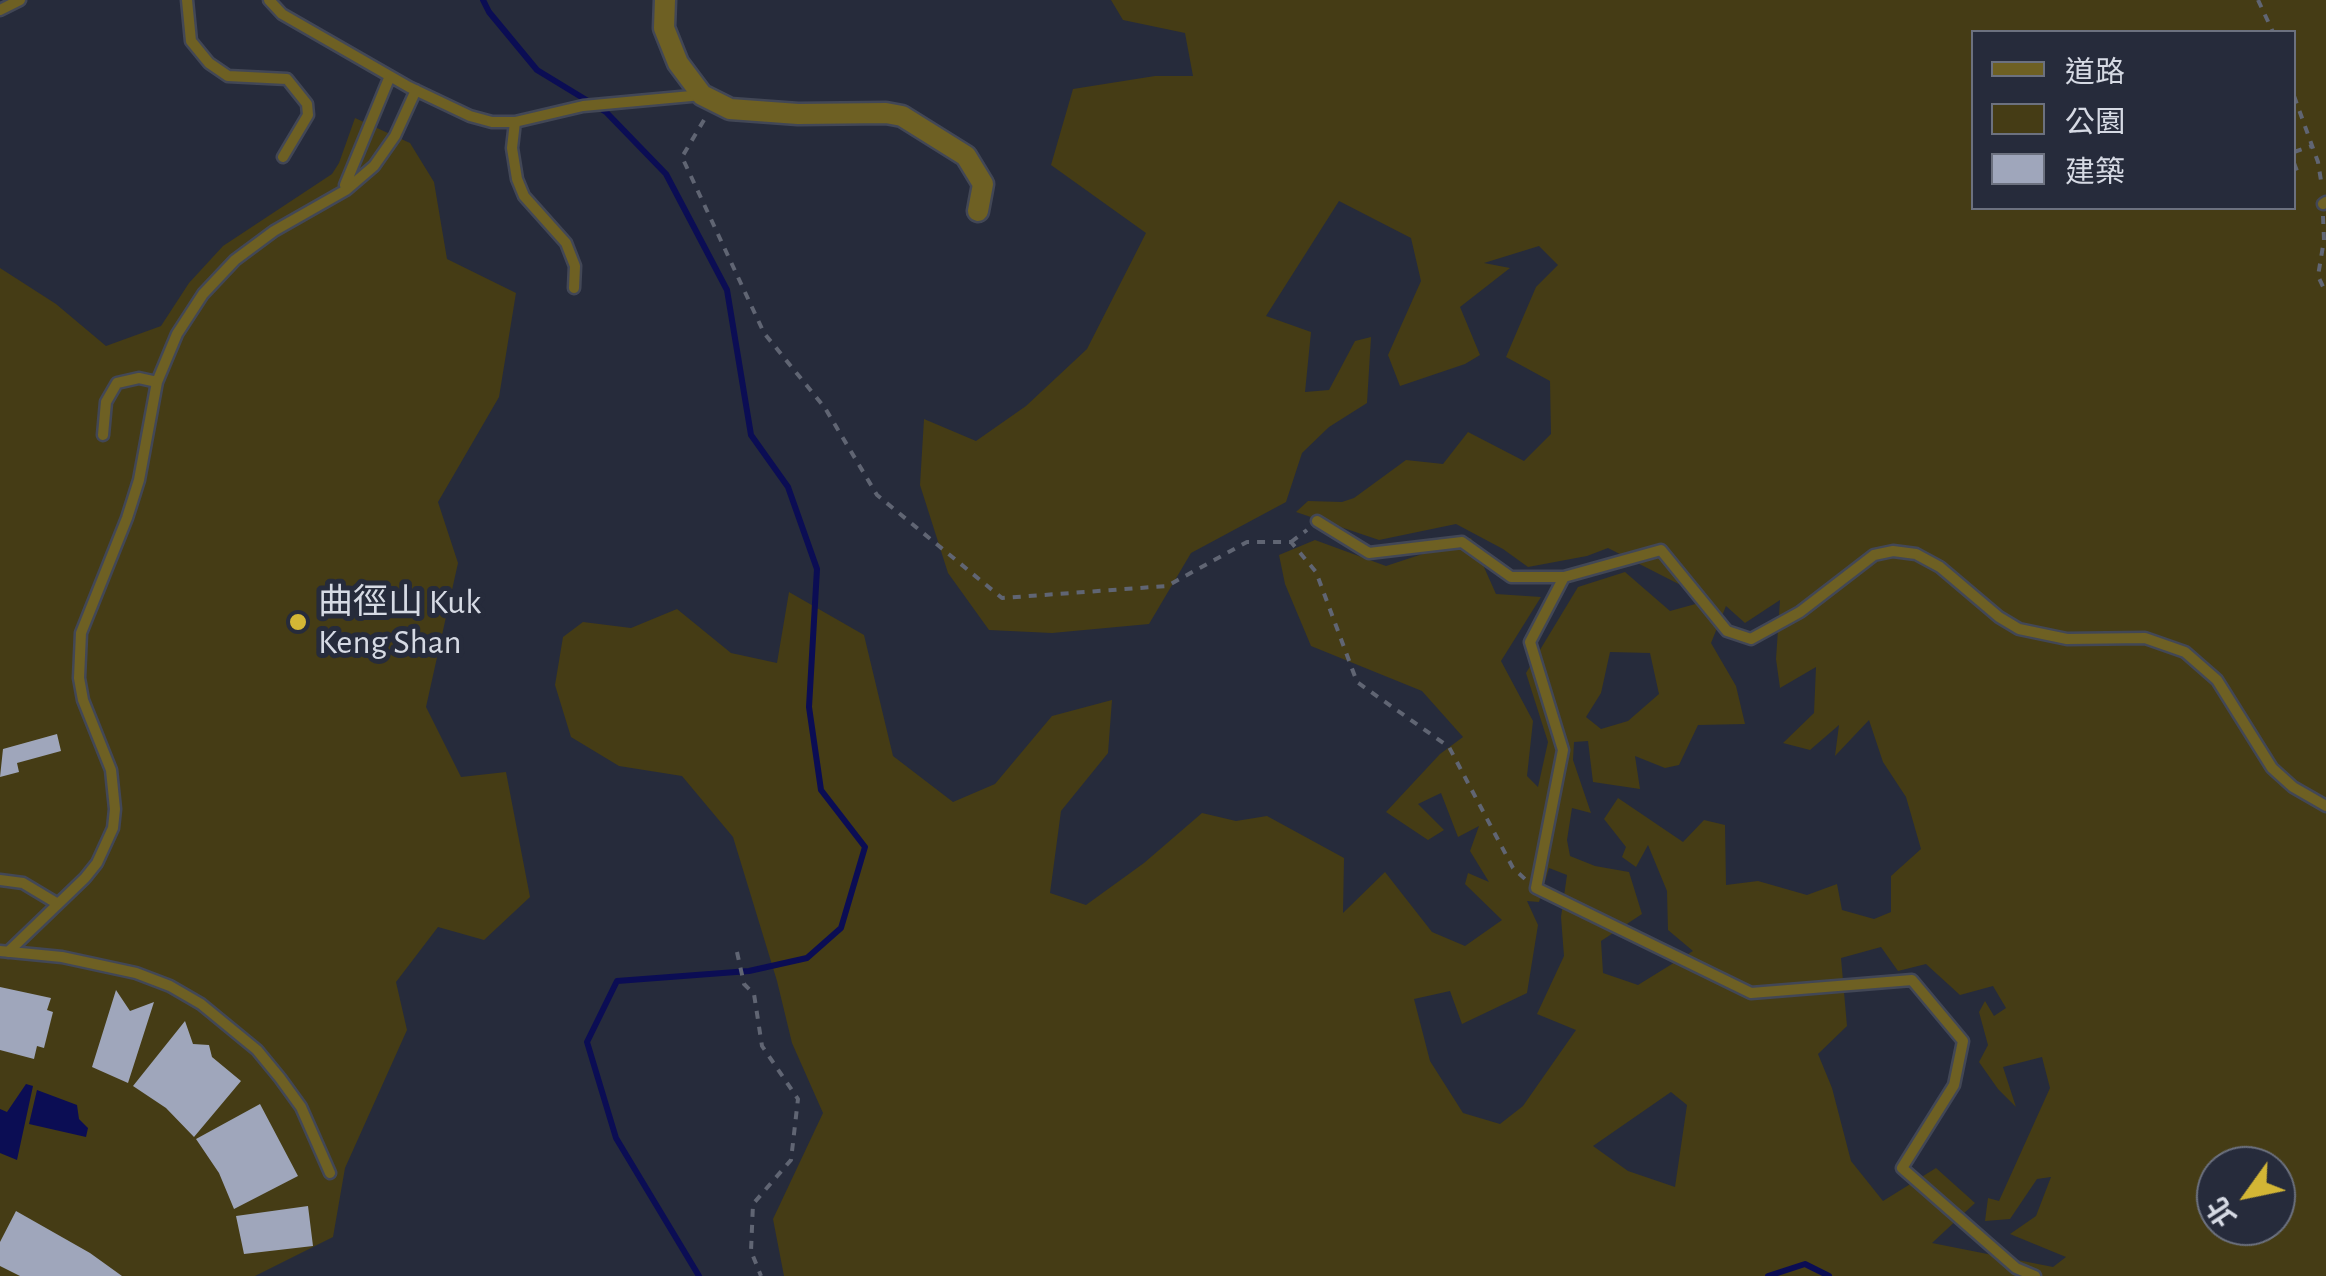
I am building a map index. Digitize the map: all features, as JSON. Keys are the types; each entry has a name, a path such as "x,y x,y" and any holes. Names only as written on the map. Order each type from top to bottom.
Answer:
{"street":[{"path":"665,0 664,28 678,63 708,99 730,109 902,116 966,156 982,184 978,211"}],"lane":[{"path":"0,10 20,0"},
{"path":"187,0 191,41 209,64 228,76 287,79 307,104 308,115 283,157"},
{"path":"270,0 282,14 390,76 470,116 492,122 515,122 583,106 708,99"},
{"path":"330,200 350,178 390,76"},
{"path":"4,952 97,863 112,828 115,809 111,770 83,700 78,656 87,612 114,556 139,480 158,382 176,334 218,276 254,245 360,179 385,152 416,90"},
{"path":"515,122 512,148 517,179 524,196 566,243 576,266 574,288"},
{"path":"103,435 106,402 117,383 127,378 158,382"},
{"path":"1318,522 1369,553 1462,542 1511,577 1564,577 1661,550 1727,630 1751,639 1800,612 1874,555 1893,551 1916,554 1940,567 1998,618 2019,628 2067,639 2145,638 2186,652 2217,680 2272,768 2293,787 2326,806"},
{"path":"1564,577 1530,642 1563,750 1536,888 1751,994 1912,980 1963,1041 1954,1085 1902,1168 2016,1268 2035,1276"},
{"path":"0,880 22,883 58,904"},
{"path":"4,952 62,957 136,974 170,986 201,1004 244,1038 280,1078 301,1108 330,1174"}],"path":[{"path":"2258,0 2272,30"},
{"path":"708,99 682,157 764,333 825,408 877,495 1002,598 1167,586 1248,542 1291,542 1318,522"},
{"path":"2296,151 2312,146"},
{"path":"1291,542 1316,572 1357,682 1448,747 1513,868 1536,888"},
{"path":"737,952 744,984 754,994 762,1046 798,1099 790,1160 753,1204 751,1251 762,1276"}],"green space":[{"path":"1111,0 2326,0 2326,1276 784,1276 773,1219 823,1113 792,1043 733,837 682,776 619,766 571,737 555,685 563,637 583,622 631,628 677,609 731,653 777,663 789,592 864,635 893,756 953,802 995,784 1052,716 1112,700 1108,753 1061,811 1050,893 1086,905 1144,863 1202,813 1236,821 1267,816 1344,858 1343,913 1385,872 1432,932 1465,946 1502,920 1465,884 1468,873 1489,882 1470,851 1479,826 1458,837 1441,793 1418,804 1444,830 1428,840 1386,812 1440,754 1463,737 1422,691 1311,646 1285,584 1279,555 1315,540 1386,566 1471,538 1496,594 1541,597 1501,661 1533,721 1527,776 1538,787 1548,742 1526,673 1578,587 1625,572 1670,611 1710,600 1608,548 1528,567 1456,524 1379,540 1296,512 1308,501 1342,502 1354,498 1406,460 1443,464 1468,432 1524,461 1551,434 1550,381 1506,357 1536,287 1558,265 1539,246 1484,263 1510,268 1460,307 1480,355 1400,386 1388,355 1421,281 1411,238 1339,201 1266,316 1311,332 1305,392 1329,390 1355,341 1371,337 1367,403 1329,427 1302,453 1286,502 1191,553 1149,624 1052,633 989,630 948,573 920,485 924,419 976,441 1026,406 1087,349 1146,233 1051,165 1073,89 1155,76 1193,76 1185,33 1123,20","holes":["1780,600 1776,659 1780,688 1816,667 1814,713 1783,743 1810,750 1839,725 1835,756 1869,720 1883,762 1906,797 1921,849 1891,876 1891,912 1874,919 1842,910 1837,884 1807,895 1758,881 1726,885 1725,825 1704,820 1683,842 1618,798 1604,819 1626,847 1622,857 1636,867 1648,845 1667,891 1668,930 1693,951 1638,985 1603,973 1601,941 1642,914 1629,872 1595,866 1570,856 1567,840 1572,808 1591,813 1573,760 1574,742 1588,741 1593,782 1640,789 1635,756 1665,768 1679,765 1698,725 1745,724 1736,686 1711,643 1726,606 1745,623","1610,652 1650,653 1659,694 1628,721 1601,729 1586,717 1601,693","1549,868 1567,875 1561,917 1564,956 1537,1014 1576,1030 1523,1106 1500,1124 1463,1113 1430,1061 1414,999 1450,991 1462,1024 1527,993 1538,925 1527,901 1539,902","1881,947 1898,971 1926,964 1960,995 1993,986 2006,1008 1994,1016 1985,1001 1979,1012 1988,1045 1979,1062 2016,1107 2003,1067 2042,1057 2050,1088 1999,1201 1988,1198 1985,1221 2010,1219 2037,1179 2051,1177 2036,1216 2010,1234 2066,1257 2053,1267 1932,1243 1975,1203 1936,1168 1883,1201 1851,1161 1832,1088 1818,1054 1847,1026 1841,958","1671,1092 1687,1105 1675,1187 1628,1171 1593,1146"]},
{"path":"355,118 410,143 434,182 447,259 516,293 499,397 438,502 458,563 426,707 461,777 506,772 530,897 484,940 438,927 396,982 407,1030 345,1168 333,1237 255,1276 0,1276 0,268 56,304 106,346 161,326 189,283 223,246 332,174"}],"shaded area":[{"path":"26,1084 33,1086 17,1160 0,1153 0,1109 7,1112"},
{"path":"37,1090 77,1105 79,1119 88,1128 86,1137 29,1124"}],"building":[{"path":"57,734 61,751 17,763 19,772 0,777 3,749"},
{"path":"0,987 51,998 47,1010 53,1012 44,1048 37,1046 34,1059 0,1050"},
{"path":"116,990 130,1011 154,1002 128,1083 92,1067"},
{"path":"185,1021 193,1044 209,1045 212,1057 241,1081 194,1137 166,1108 133,1086"},
{"path":"260,1104 298,1176 234,1209 219,1173 196,1139"},
{"path":"308,1206 313,1246 244,1254 236,1216"},
{"path":"16,1211 122,1276 20,1276 0,1266 0,1242"}],"waterway":[{"path":"483,0 537,70 606,112 666,174 727,290 751,435 788,487 817,569 809,707 821,790 865,847 841,928 807,958 749,971 617,981 587,1042 616,1138 699,1276"},
{"path":"1768,1276 1805,1264 1829,1276"}],"place":[{"name":"曲徑山 Kuk Keng Shan","path":"298,622"}]}
